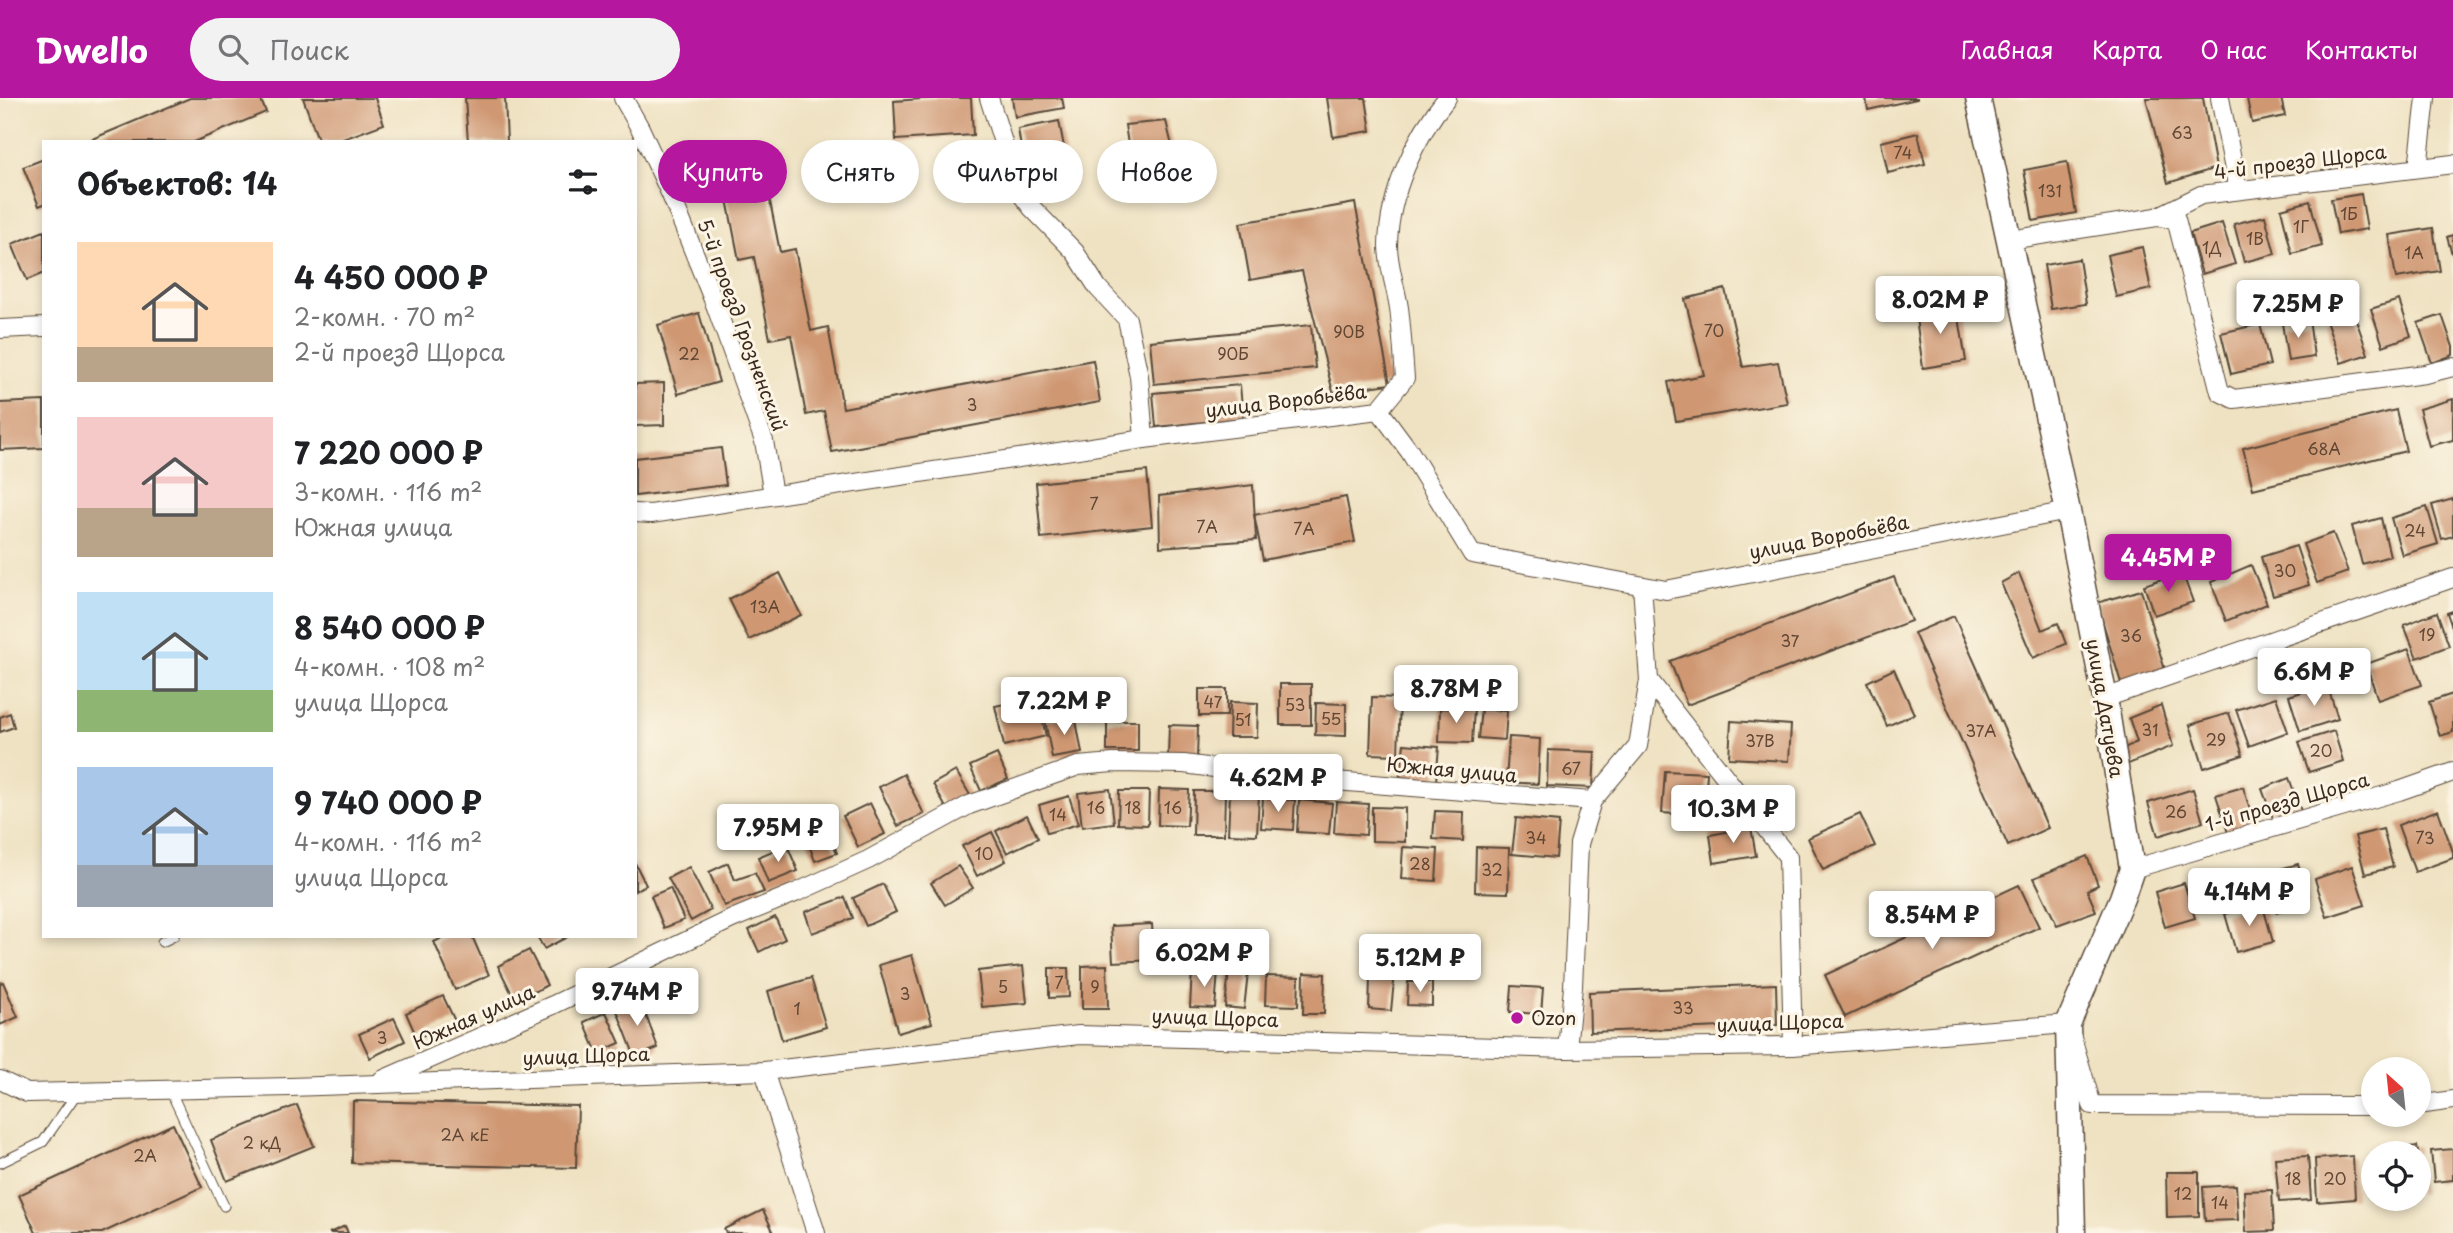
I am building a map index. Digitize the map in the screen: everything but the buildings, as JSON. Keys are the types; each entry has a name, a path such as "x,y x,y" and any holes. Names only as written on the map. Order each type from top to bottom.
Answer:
{"street":[{"name":"5-й проезд Грозненский","path":"623,98 671,195 716,307 764,441 773,495"},
{"path":"989,98 1018,190 1075,252 1098,288 1128,319 1139,376 1144,439"},
{"path":"1379,411 1405,378 1399,311 1388,246 1393,206 1404,174 1425,131 1447,98"},
{"name":"улица Датуева","path":"1978,98 2068,511 2105,698 2132,869 2068,1024 2073,1233"},
{"path":"2220,98 2238,190"},
{"path":"2418,168 2426,98"},
{"name":"4-й проезд Щорса","path":"2009,240 2157,217 2201,195 2453,164"},
{"path":"2157,217 2176,219 2220,392 2234,399 2425,374 2453,367"},
{"path":"0,330 42,327"},
{"name":"улица Воробьёва","path":"637,513 1144,439 1379,411 1410,452 1472,554 1666,590 2068,511"},
{"path":"2105,698 2453,578"},
{"path":"1567,1049 1573,987 1578,844 1592,802 1639,746 1649,680 1642,586"},
{"path":"1649,680 1788,857 1793,1046"},
{"name":"Южная улица","path":"372,1084 554,1005 732,919 867,860 969,805 1078,766 1113,762 1184,764 1283,777 1592,802"},
{"name":"1-й проезд Щорса","path":"2132,869 2399,791 2453,772"},
{"path":"2068,1024 2092,1105 2361,1106"},
{"name":"улица Щорса","path":"0,1080 27,1093 764,1071 1079,1035 1567,1049 1793,1046 2068,1024"},
{"path":"764,1071 816,1233"},
{"path":"2431,1103 2453,1100"}],"lane":[{"path":"162,942 170,938"},
{"path":"170,1090 224,1206"},
{"path":"0,1163 43,1142 78,1092"}],"place":[{"name":"Ozon","path":"1517,1018"}]}
